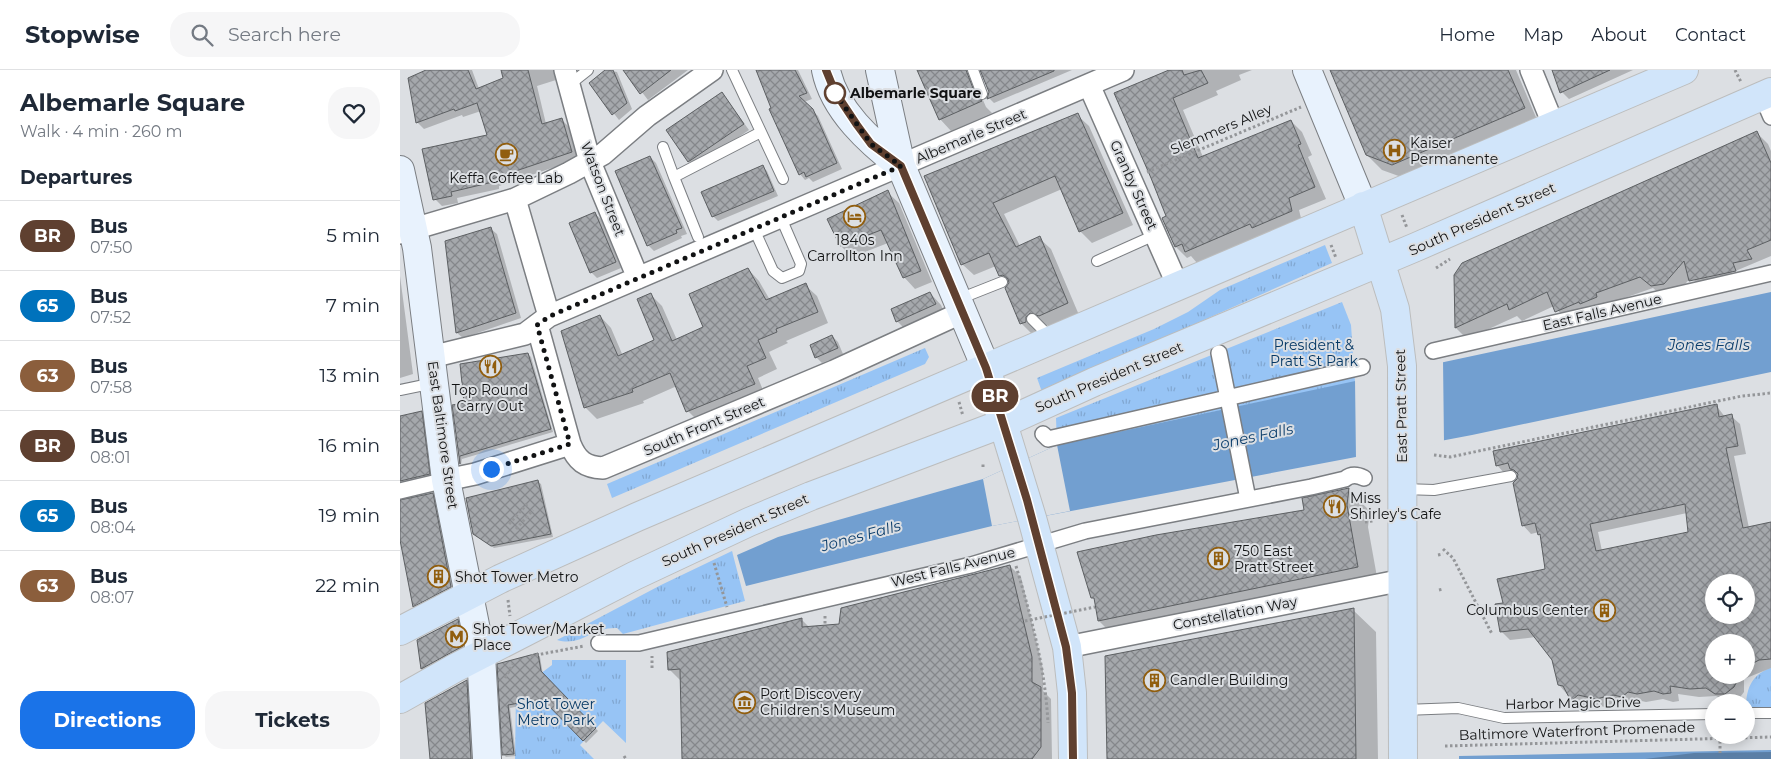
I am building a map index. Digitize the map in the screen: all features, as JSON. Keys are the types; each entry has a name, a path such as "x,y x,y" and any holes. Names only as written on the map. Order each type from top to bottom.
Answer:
{"main road":[{"path":"826,70 835,92 871,144 901,166"},
{"path":"880,70 901,166 986,368 1032,518 1066,647 1072,693 1073,759"},
{"name":"East Pratt Street","path":"1307,70 1363,206 1382,262 1395,309 1402,366 1403,759"},
{"path":"400,631 471,594 638,517 1553,124 1684,70"},
{"name":"South President Street","path":"400,699 634,576 749,522 811,496 1004,423 1094,382 1768,102"},
{"name":"East Baltimore Street","path":"400,170 406,231 433,370 446,480 471,594 481,655 487,759"}],"street":[{"path":"406,231 514,199 590,162 648,116 712,70"},
{"name":"Albemarle Street","path":"433,370 525,334 543,321 638,278 1123,70"},
{"path":"1531,70 1553,124"},
{"name":"Watson Street","path":"567,78 590,162 638,278"},
{"name":"Granby Street","path":"1090,85 1178,286"},
{"path":"400,491 475,474 570,444 514,199"},
{"name":"East Falls Avenue","path":"1433,351 1771,272"},
{"name":"South Front Street","path":"570,444 575,457 583,464 603,468 612,465 834,371 960,306"},
{"path":"1219,353 1248,499"},
{"path":"1043,434 1048,439 1362,367"},
{"name":"West Falls Avenue","path":"599,643 639,643 971,565 1084,531 1311,487 1345,479 1349,476 1364,478"},
{"name":"Constellation Way","path":"1066,647 1403,580"}],"lane":[{"path":"567,78 588,70"},
{"path":"732,70 783,179"},
{"path":"973,70 982,94"},
{"path":"674,177 761,132"},
{"path":"663,147 698,237"},
{"path":"754,229 773,271 782,278 799,271 801,264 781,218"},
{"path":"1097,261 1155,235"},
{"path":"960,306 1002,282"},
{"path":"1032,319 1052,340"},
{"path":"400,390 433,370"},
{"path":"1403,490 1434,490 1511,476"},
{"name":"Harbor Magic Drive","path":"1403,710 1458,708 1504,718 1705,714"},
{"path":"1755,713 1771,712"}],"path":[{"name":"Slemmers Alley","path":"1130,178 1319,99"},
{"path":"1331,244 1338,261"},
{"path":"1434,455 1450,457 1742,396 1771,392"},
{"path":"957,395 964,421"},
{"path":"509,524 527,504"},
{"path":"516,529 533,510"},
{"path":"1365,522 1373,521"},
{"path":"1438,555 1443,552 1453,558 1492,634"},
{"path":"1012,553 1036,629 1046,686 1048,729"},
{"path":"714,560 731,622"},
{"path":"508,600 511,624"},
{"path":"1025,620 1095,607"},
{"path":"446,631 450,650"},
{"path":"525,658 599,643"},
{"path":"505,678 516,659"},
{"name":"Baltimore Waterfront Promenade","path":"1444,746 1771,737"},
{"path":"1720,744 1720,754"}],"green space":[{"path":"1325,245 1332,263 1042,392 1037,378 1154,329 1188,312 1220,290"},
{"name":"President & Pratt St Park","path":"1342,302 1351,325 1355,382 1057,445 1056,418"},
{"path":"925,348 929,357 925,364 612,498 607,484"},
{"path":"732,551 745,601 623,634 617,628 600,630 573,641 557,640 661,585"},
{"name":"Shot Tower Metro Park","path":"552,660 626,660 626,743 603,721 580,745 594,759 515,759 516,692 552,665"},
{"path":"1771,668 1771,708 1755,709 1755,694 1747,694 1748,690 1751,684 1755,684 1755,678"}],"water":[{"name":"Jones Falls","path":"1771,292 1771,372 1472,435 992,526 746,586 737,555 778,537 983,479 1057,445"},
{"path":"1771,750 1771,759 1459,759 1459,756"}],"pier":[{"path":"1443,360 1444,443 1356,460 1355,379"},
{"path":"1057,445 1070,511 992,526 983,479"}],"building":[{"path":"426,70 468,70 476,89 503,78 501,70 528,70 542,124 562,118 572,152 492,179 493,182 451,192 452,196 433,200 422,149 487,135 477,103 416,123 408,78"},
{"path":"605,70 613,70 627,103 612,115 589,83"},
{"path":"623,70 671,70 640,94"},
{"path":"756,70 795,70 807,93 799,96 813,109 837,163 806,177 804,172 799,175 769,109 771,108"},
{"path":"917,70 966,70 976,96 982,101 939,120"},
{"path":"980,70 1054,71 987,99 989,92"},
{"path":"1169,70 1182,70 1184,75 1201,70 1208,83 1173,98 1198,158 1291,120 1301,144 1298,145 1315,187 1289,198 1292,211 1252,228 1250,224 1185,252 1182,244 1175,247 1162,218 1166,216 1151,178 1114,93"},
{"path":"1330,70 1508,70 1525,108 1392,165 1366,155"},
{"path":"1552,70 1610,70 1560,93"},
{"path":"722,92 744,124 688,162 666,130"},
{"path":"1078,113 1123,213 1079,232 1055,176 993,203 1016,247 1040,236 1068,303 1039,316 1030,313 1026,317 1026,322 1020,324 1005,288 1009,283 1008,279 1003,275 999,276 989,253 961,265 924,176"},
{"path":"1757,131 1771,163 1771,240 1747,250 1752,259 1733,263 1736,271 1689,281 1684,261 1664,284 1651,286 1640,277 1596,293 1597,297 1580,304 1579,302 1555,312 1547,292 1509,310 1507,304 1455,328 1454,275 1462,263"},
{"path":"650,156 682,228 676,230 677,233 647,246 615,171"},
{"path":"763,165 774,191 712,217 701,192"},
{"path":"888,190 921,271 903,278 881,230 840,246 827,219"},
{"path":"595,212 616,262 590,273 569,223"},
{"path":"491,227 516,313 456,333 445,241"},
{"path":"748,268 766,300 806,283 818,312 776,329 777,332 758,340 766,358 747,366 755,384 686,412 670,373 632,389 633,392 584,408 561,331 600,315 618,356 654,340 637,299 651,293 672,341 703,327 689,294"},
{"path":"930,292 936,304 896,322 891,309"},
{"path":"832,335 838,348 815,358 810,345"},
{"path":"528,353 551,429 460,456 460,464 452,405 464,403 460,364"},
{"path":"1717,404 1719,417 1732,414 1738,446 1726,448 1743,528 1771,522 1771,659 1755,662 1755,634 1705,634 1705,684 1736,684 1725,694 1715,694 1706,688 1690,689 1670,686 1671,693 1663,694 1654,691 1637,694 1628,692 1622,697 1613,695 1596,699 1578,695 1571,701 1563,686 1558,685 1552,660 1528,629 1500,632 1495,604 1503,603 1497,579 1545,569 1540,534 1538,535 1535,523 1522,526 1513,483 1517,479 1518,474 1510,469 1508,463 1496,466 1493,451","holes":["1685,504 1688,532 1596,551 1590,524"]},
{"path":"422,411 430,474 400,481 400,416"},
{"path":"538,480 551,534 491,546 473,534 466,498"},
{"name":"750 East Pratt Street","path":"1349,488 1347,505 1358,567 1098,621 1094,598 1091,598 1077,552 1156,535 1304,510 1302,498"},
{"path":"433,493 451,587 413,607 400,540 400,500"},
{"path":"1010,565 1032,657 1032,682 1041,687 1041,747 1032,759 682,759 680,669 668,670 667,652 802,618 802,627 839,624 841,608"},
{"path":"1354,608 1356,759 1107,759 1105,656"},
{"path":"458,619 463,646 421,669 417,640"},
{"path":"538,653 541,671 596,728 583,741 542,699 508,705 514,754 502,755 497,664"},
{"path":"467,680 471,759 430,759 425,703"}],"bus line":[{"name":"BR","path":"826,70 826,74 845,109 871,144 901,166 986,368 1027,500 1058,611 1066,647 1072,693 1073,759"}],"place":[{"name":"Albemarle Square","path":"835,93"},
{"name":"Kaiser Permanente","path":"1394,151"},
{"name":"Keffa Coffee Lab","path":"506,155"},
{"name":"1840s Carrollton Inn","path":"855,217"},
{"name":"Top Round Carry Out","path":"490,367"},
{"name":"Miss Shirley's Cafe","path":"1334,506"},
{"name":"750 East Pratt Street","path":"1218,559"},
{"name":"Shot Tower Metro","path":"439,577"},
{"name":"Columbus Center","path":"1605,610"},
{"name":"Shot Tower/Market Place","path":"457,637"},
{"name":"Candler Building","path":"1154,680"},
{"name":"Port Discovery Children's Museum","path":"744,702"}],"route":[{"path":"491,469 570,444 537,325 550,316 901,166 871,144 835,93"}]}
